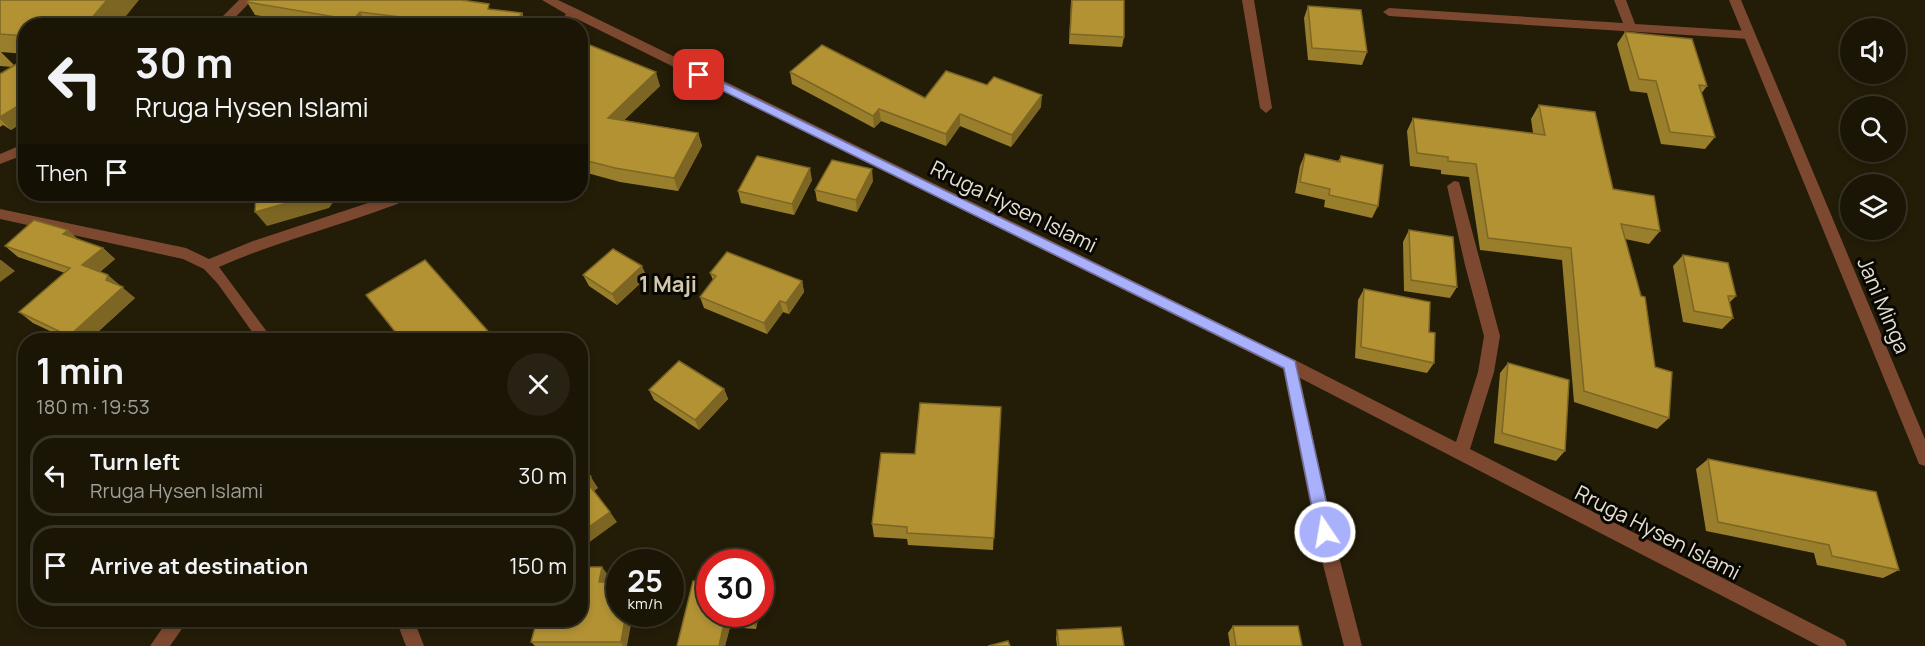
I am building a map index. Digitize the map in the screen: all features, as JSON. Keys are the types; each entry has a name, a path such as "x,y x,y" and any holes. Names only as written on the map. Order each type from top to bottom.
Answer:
{"street":[{"path":"227,18 246,0"},
{"name":"Rruga Hysen Islami","path":"548,0 585,18"},
{"path":"1248,0 1266,108"},
{"path":"1620,0 1629,26"},
{"name":"Jani Minga","path":"1735,0 1925,459"},
{"path":"569,18 573,12"},
{"path":"1389,12 1749,35"},
{"name":"Rruga Hysen Islami","path":"588,19 1290,365 1838,646"},
{"path":"0,159 18,151"},
{"path":"1454,186 1492,336 1486,372 1460,454"},
{"path":"209,265 276,237 390,201"},
{"path":"0,214 186,254 209,265 261,333"},
{"path":"1290,365 1329,553 1353,646"},
{"path":"159,646 174,627"},
{"path":"407,627 414,646"}],"building":[{"path":"0,0 107,0 92,18 18,18 18,35 0,34"},
{"path":"249,0 461,0 489,4 488,9 522,13 519,18 409,18 360,12 355,18 341,18 247,2"},
{"path":"1072,0 1124,0 1124,37 1070,34"},
{"path":"1308,6 1361,10 1367,52 1312,48"},
{"path":"1625,32 1692,39 1707,86 1699,85 1715,137 1670,132 1656,81 1639,79"},
{"path":"588,44 656,72 608,118 698,133 674,178 588,161"},
{"path":"822,45 925,98 946,71 987,85 994,77 1042,95 1012,135 960,114 946,134 879,109 873,116 790,72"},
{"path":"18,63 18,106 0,117 0,74"},
{"path":"1539,105 1595,112 1613,189 1654,196 1660,231 1621,224 1641,296 1645,297 1655,367 1672,372 1669,418 1584,391 1571,248 1488,238 1476,164 1448,161 1448,157 1417,153 1413,118 1545,135"},
{"path":"1305,154 1340,162 1341,156 1383,165 1378,206 1329,195 1330,189 1300,182"},
{"path":"757,156 810,168 792,204 738,191"},
{"path":"832,160 872,169 856,200 815,190"},
{"path":"256,201 294,201 255,212"},
{"path":"34,220 68,230 63,234 103,248 82,265 108,275 106,280 123,287 72,333 63,333 19,312 70,268 5,246"},
{"path":"1409,230 1453,237 1457,287 1411,280"},
{"path":"613,249 642,266 612,294 583,275"},
{"path":"727,252 802,281 786,303 780,301 764,323 700,297 716,276 710,273"},
{"path":"1683,255 1728,263 1736,296 1728,296 1733,318 1694,311"},
{"path":"425,260 490,333 396,333 366,295"},
{"path":"1364,289 1430,302 1429,332 1435,333 1434,363 1361,347"},
{"path":"679,361 724,389 695,420 649,390"},
{"path":"1508,363 1569,380 1565,451 1502,433"},
{"path":"920,403 1001,407 994,538 907,533 907,527 872,524 881,453 915,454"},
{"path":"1708,459 1876,492 1899,570 1832,556 1829,545 1718,522"},
{"path":"588,484 610,512 588,527"},
{"path":"588,567 602,567 599,582 606,582 606,627 624,627 621,642 531,642 535,627 588,627"},
{"path":"693,581 696,581 696,627 723,627 719,646 677,646 682,627 684,627 684,618"},
{"path":"1233,626 1298,626 1302,646 1236,646"},
{"path":"1121,627 1124,646 1059,646 1057,630"},
{"path":"1008,641 1010,646 988,646"}],"district":[{"name":"1 Maji","path":"668,284"}],"route":[{"path":"699,75 1290,365 1325,532"}]}
